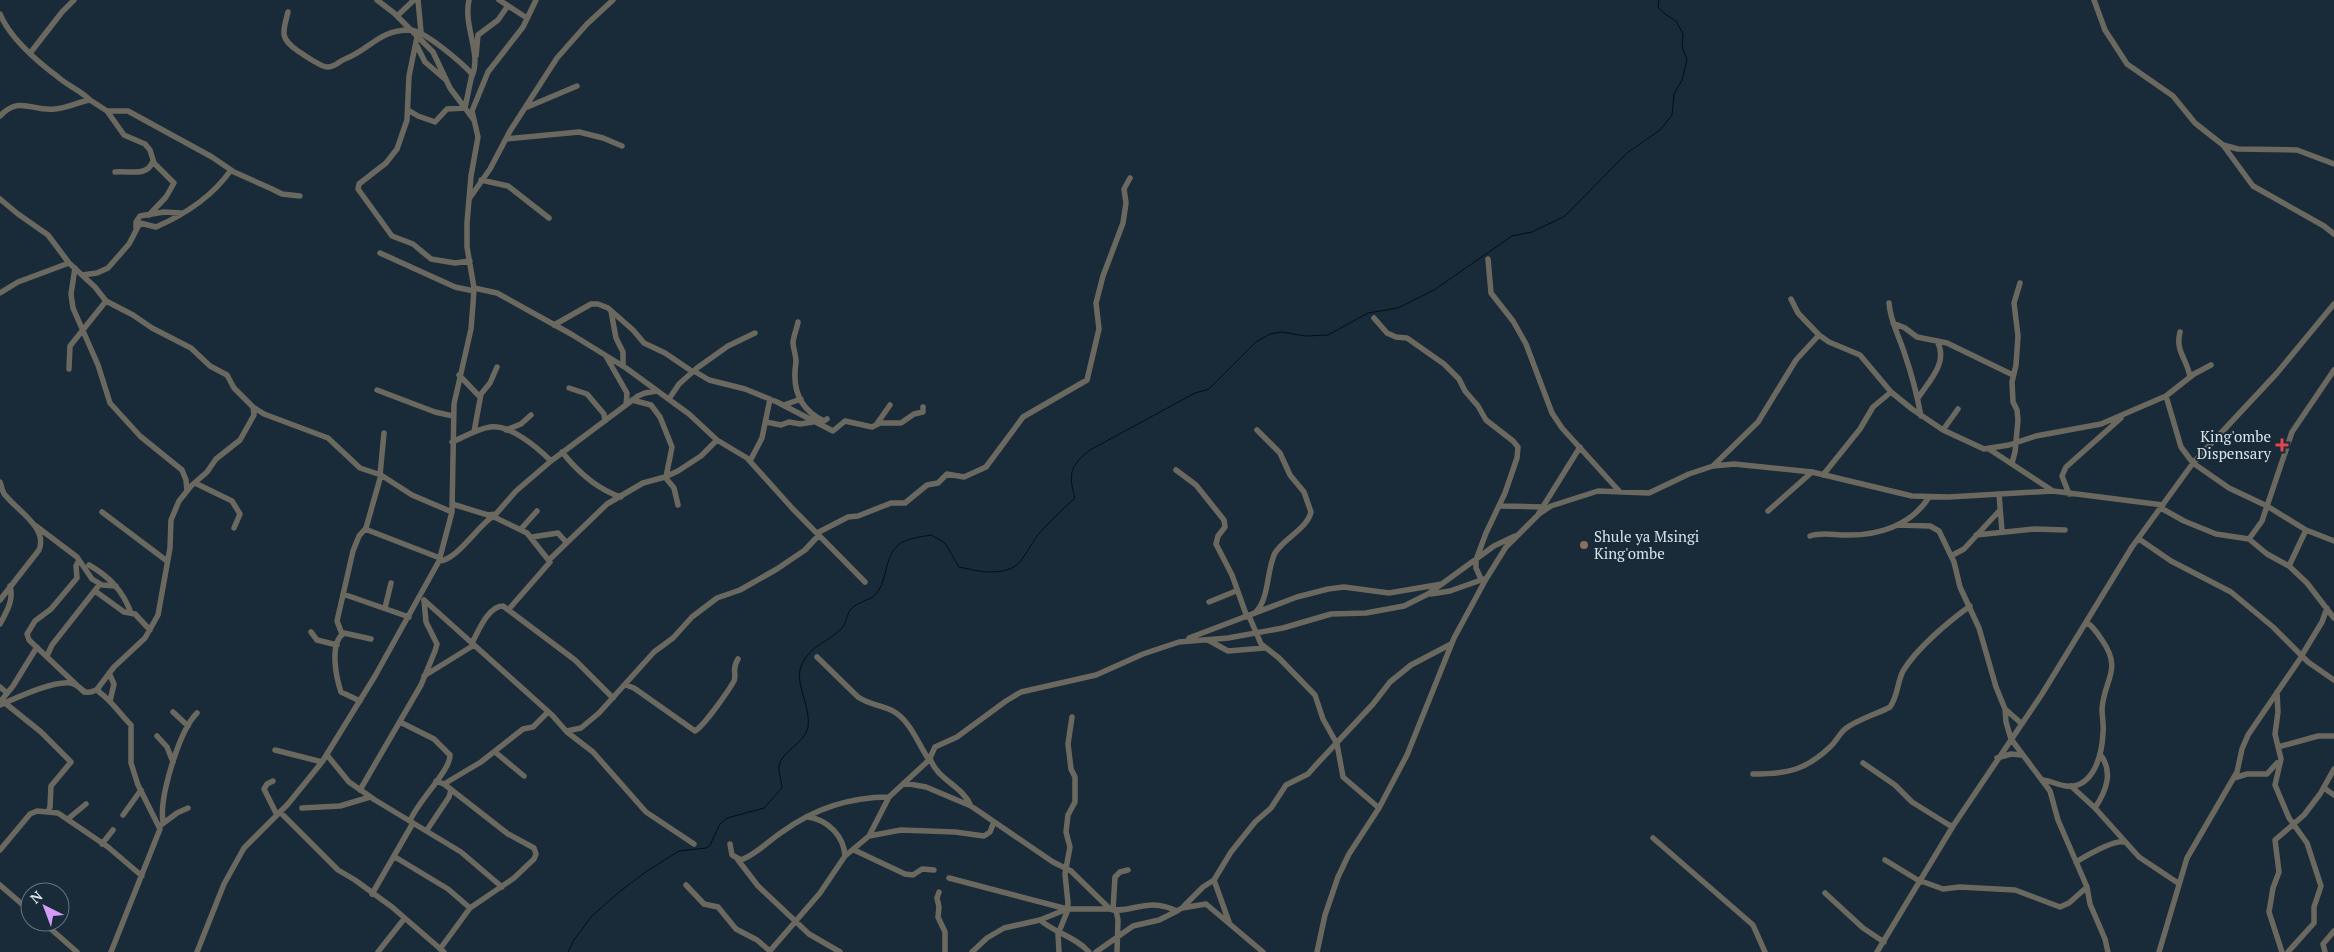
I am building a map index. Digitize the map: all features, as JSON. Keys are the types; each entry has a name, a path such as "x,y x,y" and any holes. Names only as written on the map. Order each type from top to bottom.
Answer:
{"street":[{"path":"31,52 74,0"},
{"path":"378,0 434,52 448,82 473,120"},
{"path":"397,16 414,0"},
{"path":"418,0 418,38 409,76 407,120 393,156 378,171 359,184 358,189 392,236 410,242 431,259 455,262 470,261"},
{"path":"469,0 468,30 475,58"},
{"path":"499,0 507,7 527,18"},
{"path":"197,952 233,866 244,848 279,813 327,755 409,617 439,560 452,512 453,416 459,375 471,329 474,290 467,223 468,200 478,137 473,120 474,106 488,72 523,27 536,0"},
{"path":"468,200 490,169 506,139 557,58 587,24 608,3 614,0"},
{"path":"2094,0 2104,30 2126,64 2170,93 2196,123 2223,145 2253,186 2334,234"},
{"path":"464,108 472,76 478,35 498,20 507,7"},
{"path":"288,12 283,28 287,42 303,55 325,67 352,57 380,36 411,30"},
{"path":"0,14 9,32 56,76 107,110 124,135 145,144 150,150 153,161 174,183 166,197 149,215"},
{"path":"418,38 458,60 472,76"},
{"path":"418,38 425,62 448,82"},
{"path":"525,108 577,86"},
{"path":"0,116 7,109 18,105 49,110 90,100"},
{"path":"408,110 435,122 447,110 464,108"},
{"path":"107,110 128,111 212,157 231,170 282,194 300,196"},
{"path":"506,139 579,132 603,138 622,146"},
{"path":"2223,145 2238,149 2298,150 2334,164"},
{"path":"115,172 134,173 145,170 150,167 153,161"},
{"path":"82,275 98,273 108,268 128,244 140,223 156,227 184,213 211,194 231,170"},
{"path":"567,732 581,728 626,685 654,652 673,638 692,617 717,598 740,590 777,569 805,550 819,533 848,517 858,516 891,503 905,503 927,485 938,482 947,474 964,477 986,467 1023,417 1087,380 1099,329 1096,303 1103,276 1123,223 1126,203 1124,188 1130,178"},
{"path":"481,180 508,186 549,218"},
{"path":"0,199 48,235 69,263 106,301 191,348 210,366 228,376 234,388 253,408 328,438 355,465 381,475 398,488 452,512"},
{"path":"136,230 138,217 164,212 184,213"},
{"path":"2326,228 2334,228"},
{"path":"380,253 455,287 497,293 623,366 689,414 717,440 750,461 792,508 819,533 865,582"},
{"path":"1488,259 1491,293 1513,321 1526,344 1545,400 1556,420 1620,492"},
{"path":"0,294 18,282 69,263"},
{"path":"74,268 72,302 98,365 110,403 140,436 182,470 186,480 187,491"},
{"path":"2012,463 2018,414 2013,402 2013,374 2016,364 2018,336 2014,303 2020,283"},
{"path":"1791,299 1798,313 1819,335 1829,342 1860,355 1891,392 1921,416 1943,430 1979,448 1989,449 2036,436 2095,426 2125,415 2166,396 2190,377 2211,366"},
{"path":"69,369 68,350 82,329 106,301"},
{"path":"1889,303 1893,323 1901,340 1918,398 1921,416"},
{"path":"554,325 591,304 598,304 611,310 634,330 644,342 665,353 693,372 708,380 745,389 770,399 833,431 845,421 862,426 901,423 914,414 923,412 924,407"},
{"path":"1877,952 1954,826 1997,758 2022,724 2126,556 2193,464 2282,367 2334,304"},
{"path":"611,310 616,338 624,352 623,366"},
{"path":"1374,318 1387,333 1396,337 1408,338 1444,364 1459,379 1465,391 1478,406 1486,420 1516,444 1517,458 1500,506 1486,533 1476,560 1476,568 1483,579"},
{"path":"798,322 793,340 796,361 793,372 796,387 809,413 824,421 827,419"},
{"path":"1893,323 1905,328 1917,337 1947,343 2013,374"},
{"path":"2180,332 2177,345 2188,365 2190,377"},
{"path":"669,399 680,384 693,372 728,346 755,333"},
{"path":"1713,466 1758,422 1796,360 1819,335"},
{"path":"1918,398 1940,364 1941,351 1936,341"},
{"path":"606,356 627,393 626,405"},
{"path":"474,432 480,398 497,367"},
{"path":"2249,539 2259,526 2292,432 2334,370"},
{"path":"459,375 480,398"},
{"path":"569,388 587,394 604,414 605,421"},
{"path":"377,390 435,412 453,416"},
{"path":"365,529 439,560 451,558 477,529 491,516 500,511 516,491 562,452 632,400 645,393 657,391"},
{"path":"1823,475 1860,429 1873,407 1891,392"},
{"path":"2166,396 2181,447 2193,464 2229,488 2267,506 2306,530 2334,541"},
{"path":"750,461 762,438 770,399"},
{"path":"784,405 801,399"},
{"path":"632,400 651,405 660,417 663,430 670,440 672,448 665,477"},
{"path":"876,425 890,405"},
{"path":"2,703 65,683 73,684 84,692 89,693 98,689 109,673 150,630 160,605 172,516 179,501 220,454 240,440 254,415 253,408"},
{"path":"1943,430 1958,409"},
{"path":"506,430 521,424 531,415"},
{"path":"2069,494 2062,476 2066,468 2125,415"},
{"path":"766,422 781,425 789,422 800,424 814,422"},
{"path":"452,442 488,427 506,430 529,442 551,461"},
{"path":"1250,616 1260,605 1269,567 1277,551 1308,520 1311,512 1304,492 1290,475 1280,453 1257,430"},
{"path":"360,701 344,694 340,689 334,664 337,645 342,634 337,621 353,551 359,536 365,529 381,475 384,433"},
{"path":"509,610 542,573 548,565 548,560 602,507 643,482 665,477 695,460 717,440"},
{"path":"1539,514 1580,447"},
{"path":"1989,449 2054,491"},
{"path":"562,452 589,480 611,494 622,496"},
{"path":"1317,952 1324,915 1338,877 1349,854 1379,808 1407,755 1452,644 1483,579 1516,535 1539,514 1551,506 1591,492 1649,493 1689,474 1713,466 1734,464 1812,472 1901,494 1929,497 2054,491 2162,506 2184,521 2216,534 2249,539 2267,554 2289,566 2307,583 2334,618"},
{"path":"1176,470 1196,485 1224,520 1225,527 1218,536 1216,544 1233,579 1236,591 1250,616 1255,634 1264,648 1276,655 1315,695 1323,719 1337,744 1343,777 1379,808"},
{"path":"1768,511 1812,472"},
{"path":"665,477 674,488 678,505"},
{"path":"0,482 4,495 35,525 79,560 90,576 100,584 116,586"},
{"path":"195,483 235,504 240,514 234,528"},
{"path":"1999,494 2002,531"},
{"path":"1810,536 1866,535 1897,525 1918,512 1929,497"},
{"path":"452,504 491,516 521,529 532,537 548,560"},
{"path":"1500,506 1542,507"},
{"path":"1951,556 1964,549 2000,510"},
{"path":"521,529 537,511"},
{"path":"102,512 167,561"},
{"path":"0,600 40,548 35,525"},
{"path":"1897,525 1930,526 1938,529 1951,556 1960,587 1983,639 1992,676 2006,709 2006,722 2012,739 2022,755 2043,780 2053,798 2058,820 2087,887 2090,904 2105,938 2108,952"},
{"path":"1976,535 2002,531 2065,530"},
{"path":"2289,566 2306,530"},
{"path":"532,537 558,533 566,542"},
{"path":"1179,642 1255,634 1331,614 1366,613 1397,608 1428,594 1494,546 1516,535"},
{"path":"2139,539 2171,561 2231,592 2273,627 2302,655 2334,680"},
{"path":"79,560 76,566 77,578 51,609 35,621 27,637 84,692"},
{"path":"89,565 116,586 125,598 131,613"},
{"path":"1428,594 1450,591 1483,579"},
{"path":"385,608 391,583"},
{"path":"46,656 52,645 100,584"},
{"path":"686,885 698,900 706,905 719,908 738,930 757,940 769,952 820,893 845,856 869,836 889,797 929,759 935,747 957,737 1021,692 1096,675 1143,654 1298,597 1337,587 1389,593 1442,584"},
{"path":"0,624 12,597 10,586"},
{"path":"95,591 124,612 131,613 144,622 150,630"},
{"path":"1209,602 1236,591"},
{"path":"360,790 400,722 424,676 437,644 425,618 422,593"},
{"path":"343,594 409,617"},
{"path":"424,600 548,712 567,732 593,752 653,818 673,828 694,844"},
{"path":"424,676 473,644 495,607 503,606 575,660 613,698"},
{"path":"1753,774 1783,774 1799,768 1831,746 1838,736 1850,726 1890,708 1900,679 1911,661 1926,644 1970,606"},
{"path":"2159,952 2178,883 2196,841 2234,778 2248,735 2302,655 2322,622 2327,608"},
{"path":"2043,780 2071,786 2081,783 2097,766 2103,731 2102,707 2114,666 2104,643 2091,625 2086,623"},
{"path":"311,632 317,640 337,645"},
{"path":"342,634 348,633 371,639"},
{"path":"1206,639 1228,651 1264,648"},
{"path":"1180,910 1214,880 1231,852 1255,822 1271,808 1286,785 1308,774 1373,704 1390,682 1411,665 1452,644"},
{"path":"2,703 37,647"},
{"path":"816,657 865,702 890,710 902,717 936,772 964,795 971,806"},
{"path":"626,685 634,688 696,731 713,715 733,682 734,666 738,658"},
{"path":"109,673 114,684 110,701"},
{"path":"0,687 7,693"},
{"path":"98,689 110,701 117,712 131,725 131,763 141,790 162,824"},
{"path":"2277,692 2278,712 2275,734 2280,756 2275,785 2286,812 2307,843 2321,886 2314,907 2314,924 2288,952"},
{"path":"2,703 41,732 71,762 51,786 48,812"},
{"path":"2006,709 2022,724"},
{"path":"172,712 188,726"},
{"path":"444,784 495,752 523,728 533,727 548,712"},
{"path":"111,952 160,834 162,801 173,762 188,726 197,713"},
{"path":"1059,952 1058,934 1067,909 1068,888 1065,874 1070,847 1066,832 1068,816 1075,802 1075,777 1068,744 1072,718"},
{"path":"372,894 395,857 418,805 448,766 450,755 434,739 400,722"},
{"path":"158,736 167,747 173,762"},
{"path":"2278,747 2318,736 2334,736"},
{"path":"275,750 322,762"},
{"path":"495,752 524,776"},
{"path":"1997,758 2011,754 2022,755"},
{"path":"2095,808 2105,792 2108,777 2104,759 2100,754"},
{"path":"327,755 344,777 360,790 461,852 502,887"},
{"path":"2234,778 2247,774 2267,774 2273,770 2280,756"},
{"path":"1863,763 1895,785 1918,806 1949,825 1954,826"},
{"path":"2282,952 2269,912 2273,888 2279,872 2275,842 2280,834 2294,825 2310,809 2334,769"},
{"path":"273,781 267,784 264,789 279,813 338,870 356,880 442,950 470,908 502,887 534,859 536,851 526,842 508,834 444,784 436,781"},
{"path":"904,783 926,787 971,806 1053,862 1067,868 1080,878 1098,899 1113,909"},
{"path":"2071,786 2095,808 2139,857 2178,883"},
{"path":"2324,788 2334,795"},
{"path":"123,815 141,790"},
{"path":"427,830 449,797 451,790"},
{"path":"302,808 340,806 370,797"},
{"path":"738,860 755,854 792,825 808,817 854,799 889,797"},
{"path":"68,818 86,804"},
{"path":"162,824 188,808"},
{"path":"0,850 30,814 37,812 58,813 68,818 142,876"},
{"path":"808,817 826,823 838,835 845,856"},
{"path":"869,836 901,830 984,836 990,832 994,822"},
{"path":"102,844 113,830"},
{"path":"1653,838 1753,925 1765,952"},
{"path":"2076,862 2099,849 2116,842 2124,842"},
{"path":"730,844 732,855 758,886 809,934 840,952"},
{"path":"854,850 905,874 913,874 922,868 934,870"},
{"path":"395,857 448,889 470,908"},
{"path":"1885,860 1921,882 1943,889 1960,887 2015,890 2060,907 2070,903 2087,887"},
{"path":"1116,952 1118,920 1113,909 1115,877 1118,873 1128,870"},
{"path":"949,878 1067,909 1113,909 1149,904 1180,910"},
{"path":"1214,880 1230,924"},
{"path":"0,886 20,903"},
{"path":"939,892 937,898 939,907 938,917 945,932 945,952"},
{"path":"1825,893 1863,928 1884,942"},
{"path":"1196,895 1263,952"},
{"path":"1096,952 1133,926 1159,920 1180,910 1206,904"},
{"path":"972,952 987,938 1004,928 1040,920 1067,909"},
{"path":"378,952 404,919"},
{"path":"1040,920 1058,934 1080,943 1089,952"},
{"path":"2325,952 2323,944 2334,931"},
{"path":"54,932 77,952"}],"waterway":[{"path":"568,952 574,940 591,917 618,893 647,871 679,851 706,848 710,845 720,824 727,818 764,808 782,788 779,768 781,761 806,733 808,727 807,710 800,678 802,664 810,653 843,627 851,609 874,596 882,585 890,557 898,545 910,539 931,535 945,543 959,567 989,572 1005,571 1012,568 1020,562 1037,536 1075,498 1071,476 1072,471 1083,456 1090,450 1195,393 1209,389 1256,342 1270,334 1282,332 1305,336 1328,335 1368,313 1398,308 1434,290 1512,236 1532,232 1565,216 1627,153 1660,130 1672,115 1674,94 1682,80 1687,60 1682,46 1683,34 1676,21 1658,7 1659,0"}],"place":[{"name":"King'ombe Dispensary","path":"2282,445"},
{"name":"Shule ya Msingi King'ombe","path":"1584,545"}]}
